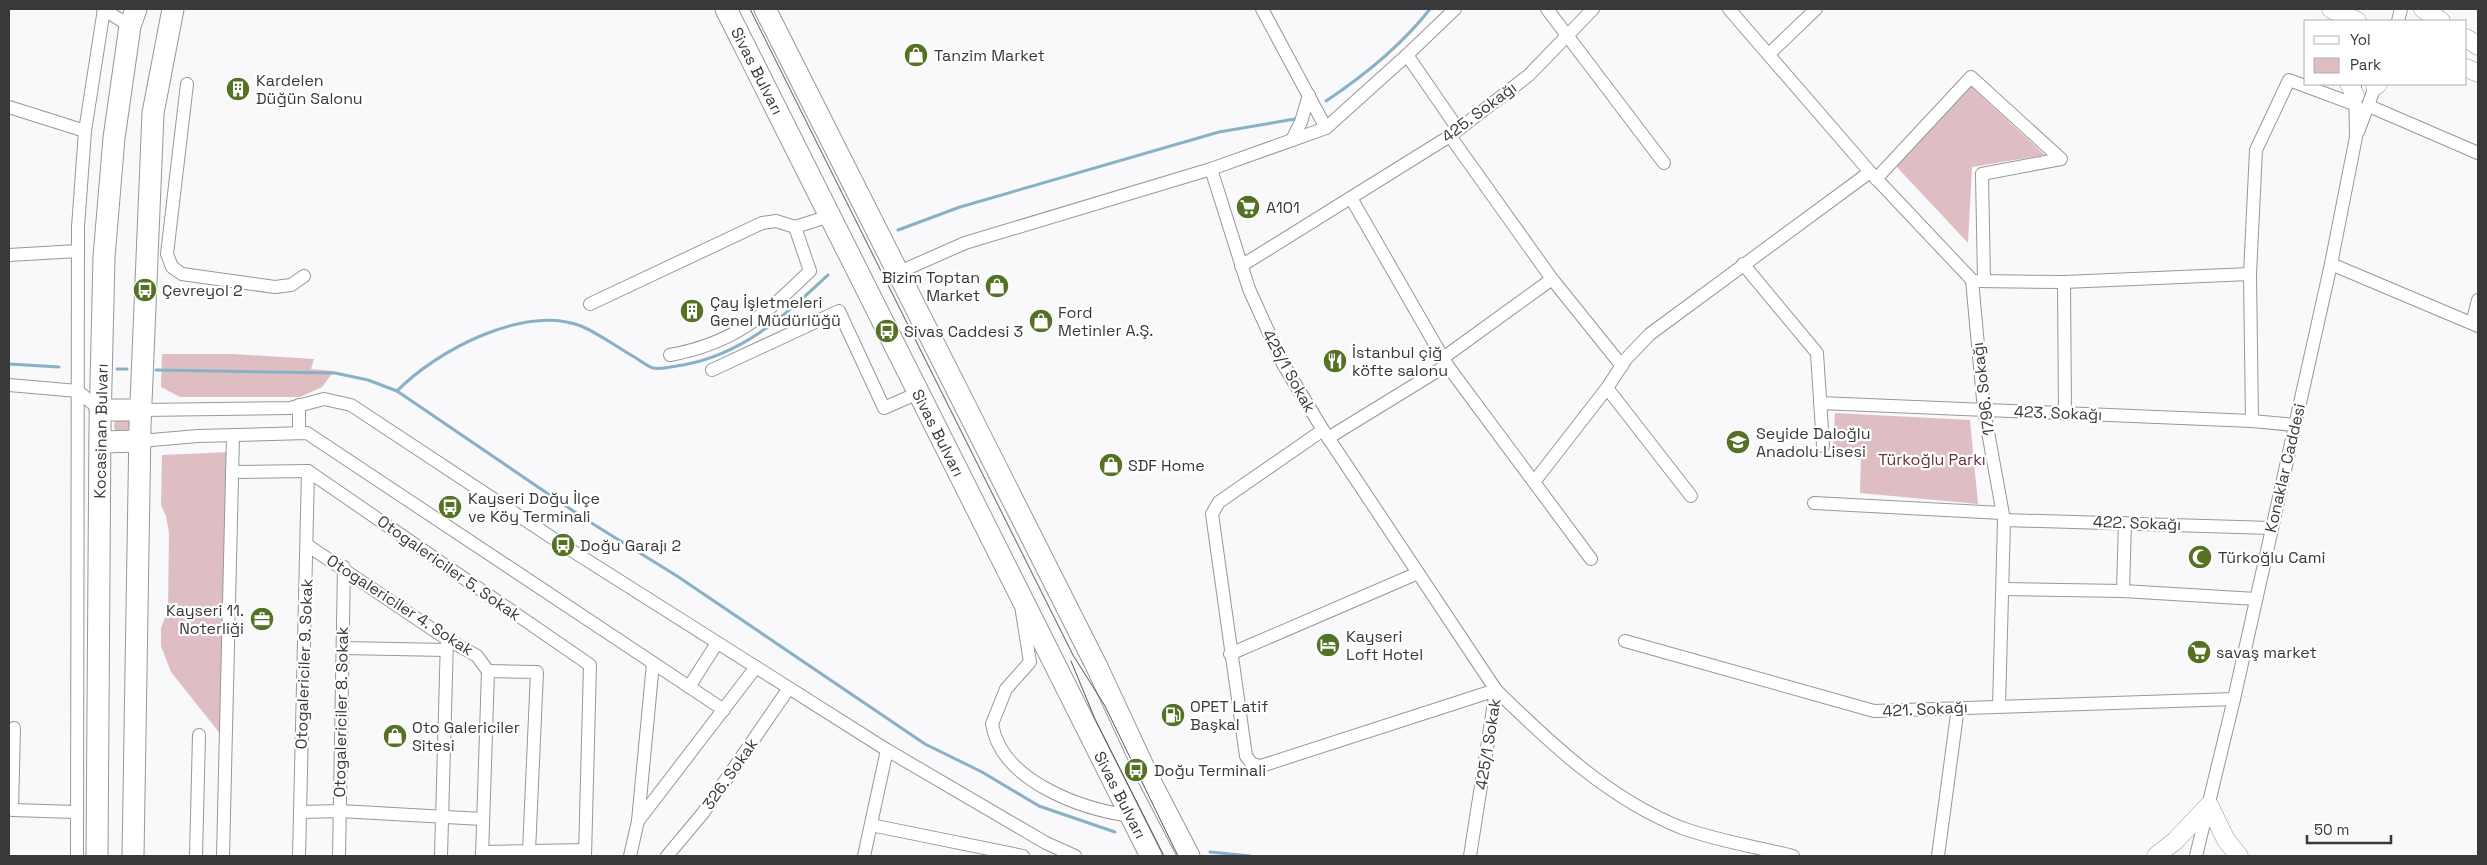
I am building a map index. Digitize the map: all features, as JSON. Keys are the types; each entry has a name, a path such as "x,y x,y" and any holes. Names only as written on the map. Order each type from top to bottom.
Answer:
{"highway":[{"path":"133,856 140,441 152,112 173,9"},
{"path":"152,112 180,9"},
{"name":"Sivas Bulvarı","path":"726,9 1151,856"},
{"name":"Sivas Bulvarı","path":"765,9 1097,667 1149,779 1189,856"},
{"name":"Kocasinan Bulvarı","path":"97,856 100,410 108,209 114,138 133,14"},
{"path":"100,410 141,410"},
{"path":"100,442 140,441"}],"street":[{"path":"77,856 78,251 80,184 85,131 104,9 133,14"},
{"path":"1262,9 1326,128"},
{"path":"897,273 965,243 1211,169 1326,128 1407,56 1455,9"},
{"path":"1547,9 1664,163"},
{"name":"425. Sokağı","path":"1241,266 1454,132 1529,75 1593,9"},
{"path":"1729,9 1873,175 1978,281 2064,282 2250,274"},
{"path":"1769,54 1816,9"},
{"path":"2320,9 2326,20"},
{"path":"2331,9 2356,18"},
{"path":"2423,9 2440,20"},
{"path":"2442,9 2448,20"},
{"path":"2467,39 2478,46"},
{"path":"1407,56 1454,132 1552,279 1622,366"},
{"name":"1796. Sokağı","path":"1873,175 1971,77 2061,159 1982,174 1978,281 1984,410 2003,516 2003,589 1999,706"},
{"path":"2252,421 2250,274 2256,150 2289,80 2304,83"},
{"path":"186,84 169,238 168,258 172,267 182,274 275,287 291,285 304,276"},
{"path":"2312,85 2357,95 2478,153"},
{"name":"Konaklar Caddesi","path":"2196,856 2234,699 2330,264 2356,137 2357,95 2374,85"},
{"path":"1292,140 1301,122 1308,95"},
{"path":"9,107 85,131"},
{"name":"425/1 Sokak","path":"1211,169 1241,266 1268,335 1299,392 1496,690 1470,856"},
{"path":"1534,482 1622,366 1650,334 1743,264 1873,175"},
{"path":"1351,198 1445,362 1591,559"},
{"path":"590,304 762,224 776,221 795,227 830,216"},
{"path":"670,355 715,343 747,327 762,316 810,271 795,227"},
{"path":"147,243 169,238"},
{"path":"9,255 78,251"},
{"path":"1743,264 1816,353 1822,446"},
{"path":"2330,264 2475,325 2478,300"},
{"path":"1552,279 1445,362 1325,434 1219,502 1213,509 1212,519 1230,654 1246,756 1256,766 1261,766 1496,690 1573,761 1617,793 1654,814 1696,833 1793,856"},
{"path":"2064,282 2065,414"},
{"path":"712,370 839,311 884,408 918,393"},
{"path":"9,385 78,391 100,410"},
{"path":"1607,388 1691,496"},
{"path":"141,410 290,408 324,399 351,404 563,545 1045,850 1076,856"},
{"name":"423. Sokağı","path":"1820,403 2252,421 2295,425"},
{"path":"299,405 299,433"},
{"path":"140,441 233,435 307,433 724,710"},
{"path":"223,856 233,435"},
{"path":"232,472 308,471"},
{"name":"Otogalericiler 9. Sokak","path":"299,856 308,471"},
{"name":"Otogalericiler 5. Sokak","path":"308,471 590,665 585,853"},
{"name":"422. Sokağı","path":"1814,503 2125,523 2271,528"},
{"path":"2123,592 2125,523"},
{"name":"Otogalericiler 4. Sokak","path":"307,545 344,567 446,644 477,656 488,671"},
{"name":"Otogalericiler 8. Sokak","path":"339,856 344,567"},
{"path":"1230,654 1418,573"},
{"path":"2003,589 2123,592 2256,599"},
{"path":"1018,593 1030,662 1006,689 992,724 999,747 1008,759 1025,773 1057,794 1096,810 1131,816"},
{"name":"421. Sokağı","path":"1625,641 1874,711 2234,699"},
{"path":"689,687 717,643"},
{"path":"343,648 446,644 441,856"},
{"path":"630,856 638,821 653,663"},
{"path":"638,821 756,667"},
{"path":"526,853 537,672 488,671 482,854 585,853"},
{"name":"326. Sokak","path":"667,856 703,813 789,688"},
{"path":"1938,856 1958,707"},
{"path":"14,728 12,810 77,812"},
{"path":"196,856 199,735"},
{"path":"864,856 887,750"},
{"path":"2156,856 2175,841 2209,805 2226,840 2238,856"},
{"path":"300,812 340,811 482,819"},
{"path":"871,824 1023,856"}],"green space":[{"path":"1967,83 2045,155 1972,167 1968,243 1895,165"},
{"path":"162,354 232,354 314,359 311,369 334,371 322,387 300,397 180,397 161,387"},
{"name":"Türkoğlu Parkı","path":"1835,413 1970,420 1978,504 1860,493 1861,453 1833,446"},
{"path":"122,418 128,420 130,426 128,432 122,434 116,432 114,426 116,420"},
{"path":"230,452 226,741 171,672 161,646 161,628 168,609 169,533 166,516 161,505 162,455"}],"waterway":[{"path":"1326,101 1355,81 1395,48 1430,9"},
{"path":"898,230 960,207 1219,132 1295,119"},
{"path":"397,391 434,361 457,347 482,335 508,326 534,321 558,321 581,326 653,368 668,368 705,360 725,352 762,331 828,275"},
{"path":"9,364 59,367"},
{"path":"117,369 127,369"},
{"path":"156,370 335,373 368,380 397,391 585,519 677,576 925,744 982,772 1039,806 1115,832"},
{"path":"1210,852 1250,856"}],"tram line":[{"path":"750,9 1073,655 1105,706 1178,856"},
{"path":"1071,661 1095,719 1164,856"}],"place":[{"name":"Tanzim Market","path":"916,55"},
{"name":"Kardelen Düğün Salonu","path":"238,89"},
{"name":"A101","path":"1248,207"},
{"name":"Bizim Toptan Market","path":"997,286"},
{"name":"Çevreyol 2","path":"145,290"},
{"name":"Çay İşletmeleri Genel Müdürlüğü","path":"692,311"},
{"name":"Ford Metinler A.Ş.","path":"1041,321"},
{"name":"Sivas Caddesi 3","path":"887,331"},
{"name":"İstanbul çiğ köfte salonu","path":"1335,361"},
{"name":"Seyide Daloğlu Anadolu Lisesi","path":"1738,442"},
{"name":"SDF Home","path":"1111,465"},
{"name":"Kayseri Doğu İlçe ve Köy Terminali","path":"450,507"},
{"name":"Doğu Garajı 2","path":"563,545"},
{"name":"Türkoğlu Cami","path":"2200,557"},
{"name":"Kayseri 11. Noterliği","path":"262,619"},
{"name":"Kayseri Loft Hotel","path":"1328,645"},
{"name":"savaş market","path":"2199,652"},
{"name":"OPET Latif Başkal","path":"1173,715"},
{"name":"Oto Galericiler Sitesi","path":"395,736"},
{"name":"Doğu Terminali","path":"1136,770"}]}
